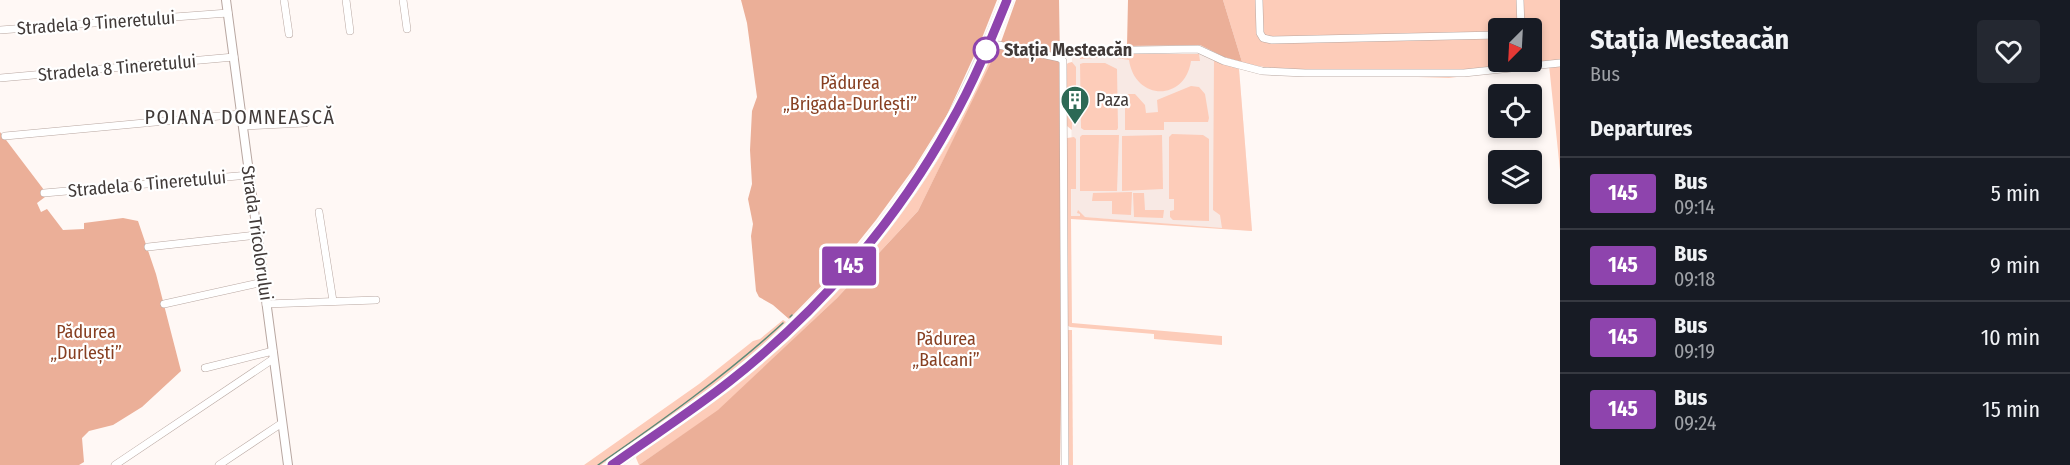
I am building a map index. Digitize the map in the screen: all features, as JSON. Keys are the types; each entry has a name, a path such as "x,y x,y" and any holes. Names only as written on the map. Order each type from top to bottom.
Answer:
{"highway":[{"path":"618,464 730,381 792,326 847,269 891,214 935,149 962,102 1007,0"}],"street":[{"name":"Strada Tricolorului","path":"226,0 288,465"},
{"path":"284,0 289,34"},
{"path":"346,0 350,31"},
{"path":"403,0 407,29"},
{"path":"1259,0 1260,33 1263,38 1272,40 1488,36"},
{"path":"1520,0 1521,18"},
{"name":"Stradela 9 Tineretului","path":"0,30 228,13"},
{"path":"989,43 1060,58 1064,61 1065,465"},
{"path":"1060,58 1066,52 1077,51 1198,49 1224,61 1262,71 1464,73 1488,69"},
{"name":"Stradela 8 Tineretului","path":"0,78 234,57"},
{"path":"1542,63 1560,63"},
{"path":"5,136 241,114"},
{"path":"243,126 305,123"},
{"name":"Stradela 6 Tineretului","path":"44,193 249,175"},
{"path":"320,212 333,301"},
{"path":"148,247 257,235"},
{"path":"164,304 263,282"},
{"path":"266,304 376,300"},
{"path":"205,368 273,355"},
{"path":"115,465 273,355"},
{"path":"219,465 282,423"}],"shaded area":[{"path":"1223,0 1560,0 1560,170 1549,65 1542,66 1542,18 1488,18 1488,72 1495,72 1449,78 1355,75 1354,70 1284,69 1242,62"},
{"path":"999,48 918,211 837,298 718,411 639,465 637,455 755,370 834,296 858,269 923,183 956,128 993,52"},
{"path":"1072,54 1200,54 1239,69 1252,231 1071,216"},
{"path":"1080,54 1199,54 1200,61 1191,61 1187,74 1180,84 1170,90 1160,91 1150,89 1140,83 1133,73 1129,60 1111,57 1080,59"},
{"path":"1214,60 1239,69 1252,231 1071,219 1072,323 1222,336 1222,345 1154,339 1154,334 1070,327 1067,325 1067,138 1076,139 1076,189 1071,189 1071,216 1080,216 1077,213 1078,210 1085,217 1222,228 1220,215 1213,210"},
{"path":"1072,62 1076,67 1076,121 1072,121 1072,130 1066,122 1066,65"},
{"path":"1105,63 1117,69 1117,130 1084,130 1081,128 1080,64"},
{"path":"1191,86 1199,87 1205,94 1208,122 1164,122 1164,130 1125,130 1125,94 1135,94 1145,105 1146,113 1158,112 1157,100"},
{"path":"1172,134 1203,135 1209,139 1209,221 1173,220 1170,217 1170,211 1174,210 1174,199 1169,199 1169,137"},
{"path":"1082,135 1119,135 1117,191 1080,191 1080,137"},
{"path":"1162,135 1163,189 1122,191 1122,136"},
{"path":"1132,192 1131,215 1112,214 1112,201 1092,201 1093,193"},
{"path":"1133,193 1144,193 1145,210 1164,210 1163,218 1134,217"},
{"path":"783,320 786,322 721,382 601,465 584,465 699,384"},
{"path":"1067,330 1072,330 1073,465 1067,465"}],"green space":[{"name":"Pădurea „Brigada-Durlești”","path":"741,0 997,0 947,115 914,168 831,276 789,319 773,305 759,297 756,291 751,236 753,224 748,199 752,184 750,150 752,111 757,97 747,23"},
{"name":"Pădurea „Balcani”","path":"1016,0 1059,0 1063,236 1060,465 639,465 718,410 837,298 918,211 1001,42"},
{"path":"1128,0 1223,0 1242,62 1224,57 1200,45 1127,46"},
{"name":"Pădurea „Durlești”","path":"0,132 44,190 45,197 37,203 41,212 47,209 63,230 84,229 84,223 123,218 138,221 156,274 181,371 142,407 113,425 89,431 82,438 84,462 79,465 0,465"}],"waterway":[{"path":"598,465 716,379 783,323"}],"bus line":[{"name":"145","path":"612,465 730,381 792,326 847,269 901,200 950,126 975,76 1007,0"}],"place":[{"name":"Stația Mesteacăn","path":"986,50"},
{"name":"Paza","path":"1075,126"}],"district":[{"name":"POIANA DOMNEASCĂ","path":"240,117"}]}
